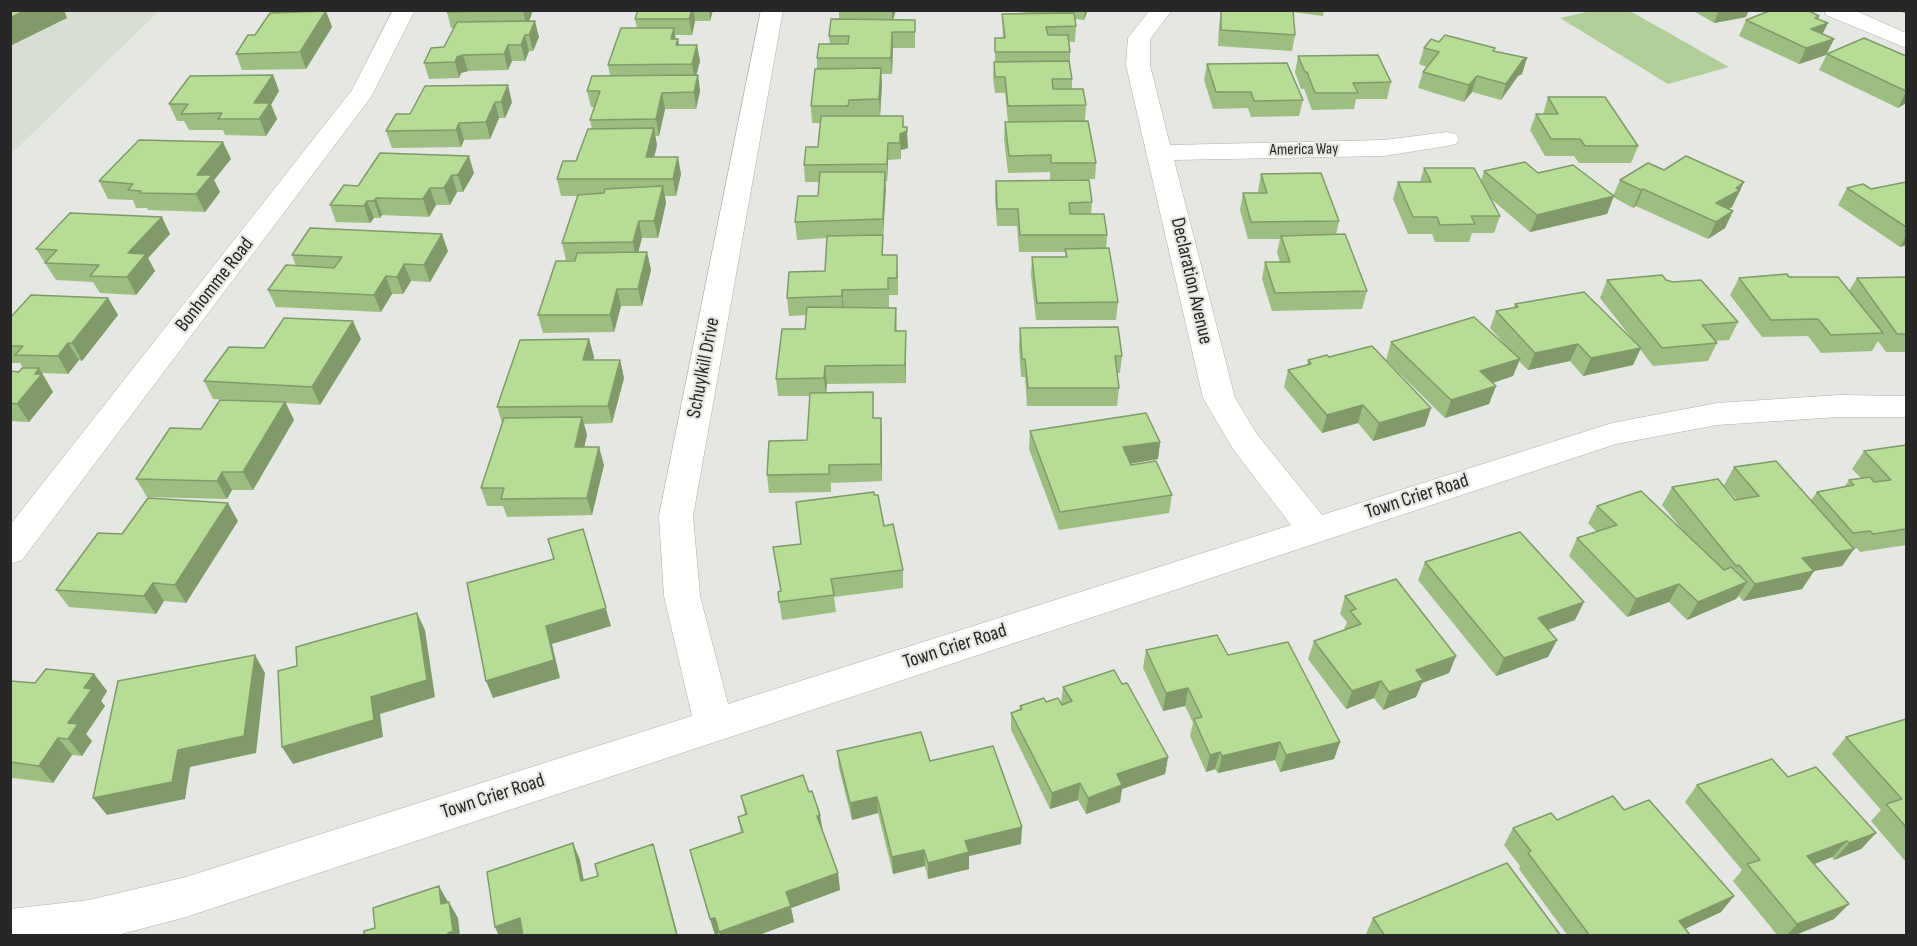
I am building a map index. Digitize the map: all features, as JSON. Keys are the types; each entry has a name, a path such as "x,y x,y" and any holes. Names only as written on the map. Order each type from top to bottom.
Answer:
{"street":[{"name":"Bonhomme Road","path":"10,551 363,93 404,10"},
{"name":"Schuylkill Drive","path":"714,724 679,589 675,555 676,516 772,10"},
{"name":"Declaration Avenue","path":"1162,10 1139,38 1138,65 1219,398 1244,441 1315,531"},
{"path":"1834,10 1906,41"},
{"name":"America Way","path":"1160,153 1384,148 1447,140"},
{"name":"Town Crier Road","path":"10,930 89,921 186,897 1612,434 1718,414 1839,406 1906,407"}],"shaded area":[{"path":"11,11 159,11 11,154"}],"green space":[{"path":"1591,11 1630,11 1729,67 1668,84 1560,18"}],"building":[{"path":"10,10 26,10 10,18"},
{"path":"447,10 523,10 447,12"},
{"path":"638,10 692,10 689,19 635,19"},
{"path":"1221,10 1293,10 1295,35 1221,30"},
{"path":"1772,10 1807,10 1819,16 1815,18 1828,23 1811,29 1834,39 1806,48 1746,20"},
{"path":"326,11 300,52 236,54 248,35 255,35 270,13"},
{"path":"1074,13 1076,26 1046,27 1048,35 1068,35 1070,52 995,52 995,38 1005,38 1002,14"},
{"path":"831,19 915,20 915,32 892,32 891,58 817,58 819,44 848,44 849,36 829,36"},
{"path":"535,21 529,35 525,35 521,45 508,45 504,54 463,55 457,57 455,62 424,63 431,48 444,47 457,22"},
{"path":"621,28 674,28 671,39 678,39 676,45 697,45 692,64 608,65"},
{"path":"1445,35 1495,48 1493,51 1527,58 1523,60 1506,84 1477,76 1469,85 1423,72 1439,52 1424,48 1431,39 1439,42"},
{"path":"1864,38 1906,56 1906,91 1827,54"},
{"path":"1378,55 1391,82 1353,83 1358,93 1315,93 1298,56"},
{"path":"1069,61 1072,79 1052,79 1053,89 1083,89 1086,105 1008,106 1005,77 995,77 994,62"},
{"path":"1287,63 1303,100 1254,101 1251,92 1216,92 1207,64"},
{"path":"881,68 879,99 849,100 848,106 811,106 815,69"},
{"path":"273,75 254,103 270,103 259,119 218,119 222,113 181,114 188,104 169,104 190,76"},
{"path":"698,75 694,92 662,93 656,119 590,120 600,91 587,91 592,76"},
{"path":"508,85 501,102 495,102 486,122 459,123 456,130 386,131 396,114 410,114 425,86"},
{"path":"1548,97 1605,97 1638,146 1585,146 1580,139 1551,139 1536,114 1558,114"},
{"path":"821,116 903,116 903,127 907,127 907,131 900,134 900,143 888,143 887,164 804,165 806,147 818,147"},
{"path":"1088,121 1096,163 1051,163 1051,155 1009,156 1005,122"},
{"path":"654,128 646,157 678,157 673,179 557,179 563,161 576,161 588,129"},
{"path":"139,140 223,142 197,175 212,175 196,194 140,193 141,191 128,190 133,184 99,181"},
{"path":"380,153 469,156 458,175 452,175 444,188 430,188 423,199 376,198 374,201 367,201 364,206 330,205 344,185 358,186"},
{"path":"1686,156 1744,182 1736,188 1740,190 1716,203 1733,211 1716,222 1620,180 1648,163 1664,170"},
{"path":"1525,162 1538,173 1573,165 1614,196 1537,215 1484,171"},
{"path":"1424,168 1474,168 1500,216 1471,216 1475,224 1440,225 1437,217 1413,217 1398,182 1431,182"},
{"path":"820,172 885,172 883,219 795,222 798,196 818,196"},
{"path":"1321,173 1339,221 1251,222 1243,193 1267,193 1261,174"},
{"path":"1089,180 1092,202 1069,203 1070,214 1104,214 1107,235 1020,235 1018,209 997,209 996,181"},
{"path":"1906,182 1906,227 1847,188 1863,184 1871,189"},
{"path":"663,186 654,221 639,221 633,242 562,243 578,195 604,193 605,189"},
{"path":"70,213 162,217 128,253 146,254 127,277 90,276 99,265 45,263 57,250 36,249"},
{"path":"310,228 442,234 424,265 404,264 397,277 386,276 374,295 268,290 286,265 334,268 342,257 292,255"},
{"path":"1345,234 1367,291 1275,293 1265,262 1290,262 1281,236"},
{"path":"883,235 882,255 897,255 897,278 888,278 888,289 842,290 842,296 787,298 789,272 825,271 827,236"},
{"path":"1109,248 1118,302 1037,303 1032,257 1067,257 1065,249"},
{"path":"647,252 638,289 617,289 610,315 538,315 556,261 575,261 577,253"},
{"path":"1787,274 1789,277 1838,277 1883,333 1831,335 1818,319 1771,320 1739,278"},
{"path":"1662,275 1666,280 1673,282 1701,280 1738,322 1702,325 1717,343 1662,348 1607,280"},
{"path":"1906,277 1906,334 1897,334 1857,278"},
{"path":"1584,292 1641,348 1591,358 1578,344 1535,353 1496,311 1518,307 1515,304"},
{"path":"31,295 108,298 72,343 68,343 58,356 15,355 23,346 10,346 10,318"},
{"path":"807,307 896,308 895,331 906,331 905,365 825,366 824,378 776,379 782,329 805,329"},
{"path":"1474,317 1520,359 1480,371 1496,386 1451,400 1391,342"},
{"path":"284,318 353,321 312,387 204,381 229,347 264,348"},
{"path":"1118,327 1122,356 1115,356 1119,388 1028,388 1025,359 1022,359 1020,328"},
{"path":"589,339 583,360 620,360 608,406 497,407 520,340"},
{"path":"1372,346 1431,408 1379,423 1363,405 1327,415 1288,370 1311,364 1308,360"},
{"path":"22,368 39,368 35,374 42,374 17,404 10,403 10,371 19,372"},
{"path":"873,392 873,418 881,418 881,464 829,465 829,474 767,475 769,441 807,440 810,393"},
{"path":"220,400 285,402 243,472 222,472 217,481 136,479 170,428 201,429"},
{"path":"1146,413 1160,442 1123,447 1131,465 1156,461 1172,495 1060,512 1030,431"},
{"path":"582,417 575,447 599,447 587,498 501,499 504,488 481,488 504,418"},
{"path":"1906,445 1906,529 1873,534 1870,531 1853,533 1817,492 1854,485 1849,480 1870,477 1874,482 1891,480 1864,451"},
{"path":"1776,461 1854,549 1802,558 1814,571 1755,584 1739,565 1736,566 1672,487 1718,479 1735,500 1759,496 1734,467"},
{"path":"1641,491 1724,570 1731,567 1747,582 1698,602 1679,584 1636,599 1577,538 1617,525 1597,506"},
{"path":"874,492 874,495 878,495 884,526 893,524 903,570 831,579 834,595 779,602 778,592 781,591 773,547 801,544 796,502"},
{"path":"148,498 228,503 175,585 153,583 144,596 56,590 98,533 122,534"},
{"path":"583,529 606,608 546,626 554,660 486,681 467,583 554,559 548,539"},
{"path":"1520,532 1584,602 1538,618 1557,640 1504,658 1425,562"},
{"path":"1396,579 1456,656 1416,670 1423,680 1389,692 1381,681 1352,691 1314,641 1361,624 1350,611 1356,609 1345,596"},
{"path":"417,613 427,680 371,697 374,720 282,747 278,671 297,666 296,647"},
{"path":"1217,635 1228,655 1288,642 1340,742 1286,755 1280,742 1222,756 1220,752 1210,755 1194,719 1202,717 1188,688 1166,693 1146,650"},
{"path":"255,655 244,736 178,750 172,782 93,798 118,681"},
{"path":"46,669 94,674 84,688 92,689 68,723 78,724 68,739 58,738 39,766 10,762 10,681 35,683"},
{"path":"1114,670 1122,684 1127,683 1168,757 1117,774 1122,785 1088,798 1080,783 1052,793 1011,713 1022,709 1020,706 1044,698 1046,702 1058,698 1062,705 1072,701 1063,687"},
{"path":"1906,719 1906,827 1886,804 1902,799 1846,737"},
{"path":"921,732 930,761 993,746 1022,827 965,841 969,852 928,863 924,850 892,857 877,797 850,803 837,751"},
{"path":"1772,759 1788,777 1816,767 1876,833 1807,856 1849,904 1797,924 1747,864 1760,860 1697,785"},
{"path":"803,775 809,792 812,791 820,815 817,816 838,873 786,892 791,906 719,932 715,918 710,919 690,850 743,832 738,817 747,814 741,796"},
{"path":"1613,796 1624,810 1649,800 1734,896 1679,921 1691,936 1590,936 1528,853 1531,851 1513,828 1551,813 1557,820"},
{"path":"573,843 581,881 598,876 595,864 653,844 677,936 523,936 520,918 495,927 487,872"},
{"path":"1507,863 1561,936 1385,936 1373,918"},
{"path":"439,886 441,904 449,902 453,931 448,933 448,936 364,936 364,931 375,928 373,908"}]}
